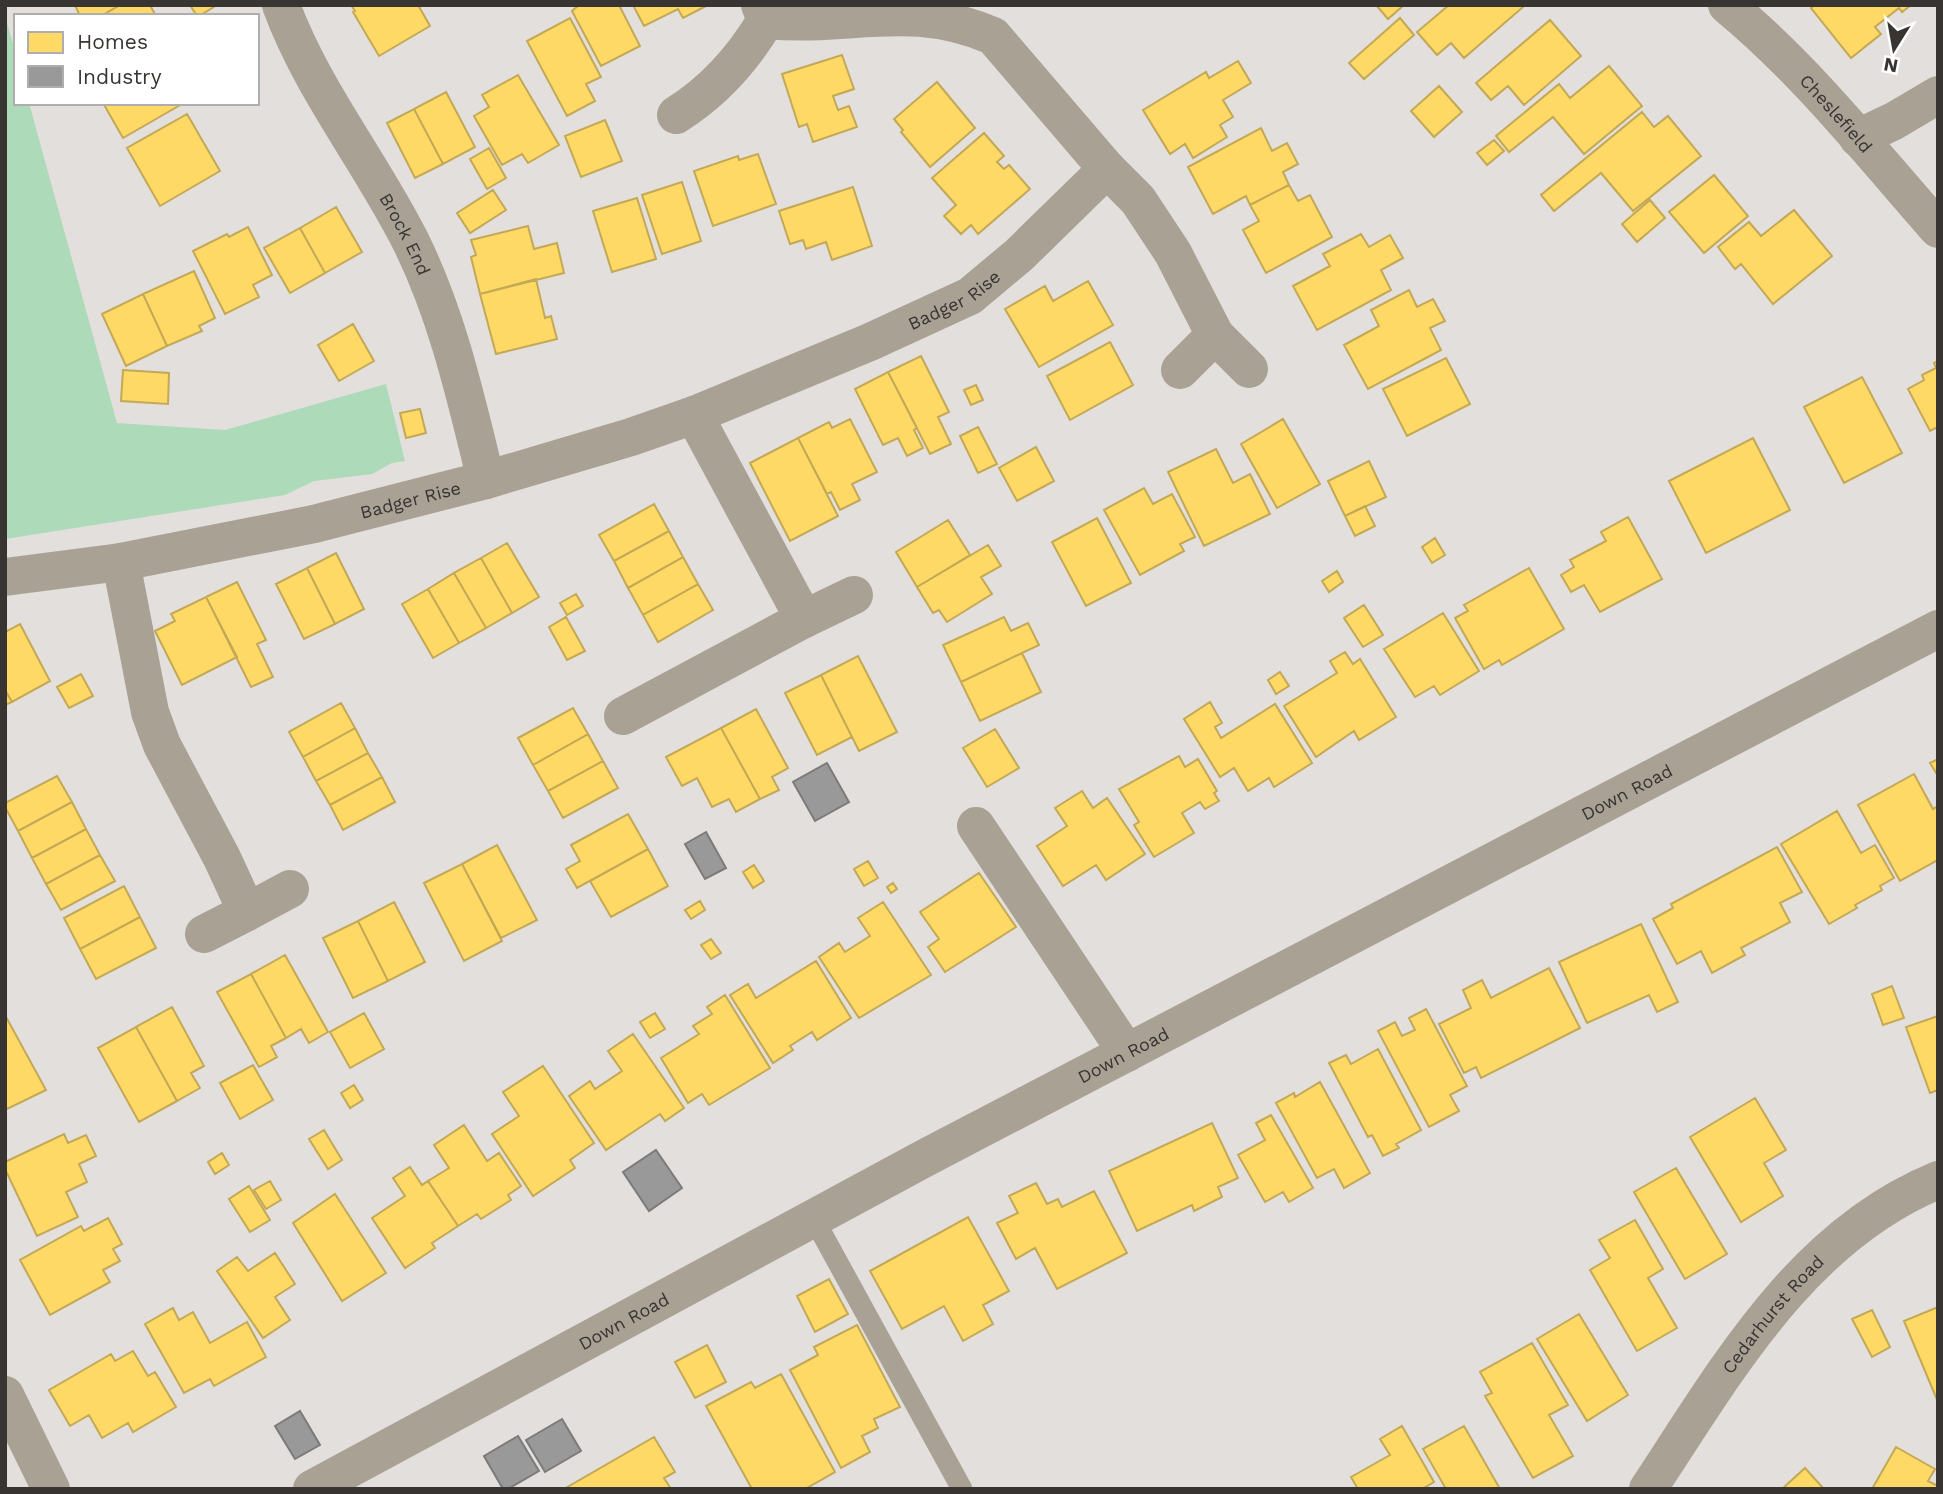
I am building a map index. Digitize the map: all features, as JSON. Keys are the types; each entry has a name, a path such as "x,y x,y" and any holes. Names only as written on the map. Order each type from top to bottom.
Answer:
{"street":[{"name":"Brock End","path":"281,5 298,46 390,203 429,284 460,379 486,480"},
{"name":"Cheslefield","path":"1727,5 1772,44 1938,229"},
{"path":"676,115 716,83 754,40 763,13 795,21 903,7 954,15 970,21 1003,46 1107,169 1138,200 1157,226 1214,335 1249,369"},
{"path":"1858,138 1938,94"},
{"name":"Badger Rise","path":"5,578 121,562 314,524 486,480 631,437 694,415 870,342 970,296 1019,255 1107,169"},
{"path":"1180,370 1214,335"},
{"path":"694,415 803,619"},
{"path":"121,562 150,712 162,745 222,858 247,912"},
{"path":"623,716 853,595"},
{"name":"Down Road","path":"312,1489 1127,1053 1938,629"},
{"path":"976,826 1127,1053"},
{"path":"205,934 290,889"},
{"name":"Cedarhurst Road","path":"1648,1489 1696,1413 1749,1339 1817,1259 1885,1206 1938,1180"},
{"path":"5,1395 51,1489"}],"lane":[{"path":"814,1219 962,1489"}],"green space":[{"path":"5,16 14,47 14,105 30,105 117,423 225,430 386,384 405,461 392,463 372,474 314,481 285,495 5,539"}],"building: Homes":[{"path":"75,5 120,5 104,14 79,14"},
{"path":"120,5 150,5 155,14 104,14"},
{"path":"190,5 217,5 202,14 196,14"},
{"path":"351,5 418,5 430,26 379,56"},
{"path":"579,5 619,5 640,46 601,66 572,11"},
{"path":"633,5 708,5 683,18 678,9 644,26"},
{"path":"1376,5 1404,5 1388,19"},
{"path":"1449,5 1523,7 1464,58 1451,43 1437,55 1417,32"},
{"path":"1814,5 1911,5 1902,12 1899,8 1875,27 1881,34 1851,58 1811,8"},
{"path":"570,18 601,77 586,84 595,101 567,116 527,41"},
{"path":"1400,18 1414,35 1364,79 1349,63"},
{"path":"1550,20 1581,56 1524,105 1508,86 1491,100 1476,83"},
{"path":"842,55 854,89 833,96 838,110 849,106 857,127 813,142 807,124 799,127 782,74"},
{"path":"1238,61 1251,83 1223,100 1233,117 1220,125 1227,137 1193,158 1185,144 1170,154 1143,110 1206,72 1209,78"},
{"path":"1609,66 1642,106 1584,154 1553,117 1509,152 1496,136 1559,84 1570,98"},
{"path":"518,75 559,145 528,163 522,154 502,165 474,116 489,107 482,95"},
{"path":"937,82 975,128 930,167 901,132 903,130 894,119"},
{"path":"1439,86 1462,112 1434,137 1411,111"},
{"path":"446,92 475,147 443,164 414,109"},
{"path":"104,105 180,105 123,138"},
{"path":"414,109 443,164 415,178 387,123"},
{"path":"1642,112 1654,127 1668,116 1701,156 1633,211 1601,173 1554,211 1541,195"},
{"path":"187,114 220,171 160,206 127,148"},
{"path":"605,120 622,161 581,177 565,136"},
{"path":"1261,128 1272,151 1287,143 1298,164 1283,172 1289,185 1250,205 1246,196 1213,214 1188,167"},
{"path":"984,133 1004,156 997,162 1004,169 1009,165 1030,189 978,234 971,225 961,234 944,216 956,205 932,178"},
{"path":"1494,140 1504,151 1487,165 1477,153"},
{"path":"489,148 506,178 487,189 470,159"},
{"path":"758,154 776,204 713,226 694,171 738,156 739,160"},
{"path":"1714,175 1748,216 1704,253 1669,212"},
{"path":"682,182 701,241 662,254 642,195"},
{"path":"1289,185 1298,201 1310,195 1332,237 1266,273 1243,230 1259,221 1250,205"},
{"path":"853,187 872,246 832,260 826,242 806,249 803,240 790,244 779,211"},
{"path":"493,190 506,210 470,233 457,213"},
{"path":"637,198 656,259 612,272 593,211"},
{"path":"1650,200 1665,218 1637,242 1622,224"},
{"path":"336,207 362,252 325,273 300,228"},
{"path":"1794,210 1832,256 1773,304 1741,264 1735,269 1718,247 1749,222 1761,236"},
{"path":"528,226 534,249 557,243 564,273 480,294 471,257 476,255 471,240"},
{"path":"248,227 272,275 253,285 259,297 225,314 193,251"},
{"path":"300,228 325,273 290,293 264,248"},
{"path":"1361,234 1369,247 1390,235 1403,258 1381,270 1391,290 1317,330 1293,286 1330,266 1323,254"},
{"path":"194,271 215,318 199,326 202,331 167,346 143,294"},
{"path":"536,279 545,318 551,316 557,339 496,354 480,294"},
{"path":"1088,281 1113,325 1039,367 1005,309 1045,286 1053,301"},
{"path":"1409,290 1417,307 1433,299 1445,321 1430,328 1441,350 1368,389 1344,345 1379,326 1371,310"},
{"path":"143,294 167,346 126,366 102,314"},
{"path":"353,324 374,361 339,381 318,345"},
{"path":"1110,342 1133,385 1070,420 1047,376"},
{"path":"921,356 949,412 938,417 951,444 930,454 888,372"},
{"path":"1446,358 1470,404 1407,436 1383,389"},
{"path":"1938,361 1938,427 1930,431 1908,389 1924,380 1922,375 1936,368 1934,363"},
{"path":"123,370 169,373 168,404 121,401"},
{"path":"888,372 917,428 914,430 923,448 907,456 898,438 883,445 855,389"},
{"path":"1862,377 1902,453 1844,483 1804,407"},
{"path":"976,385 983,400 971,405 964,390"},
{"path":"420,409 426,433 406,438 400,413"},
{"path":"850,419 877,472 852,484 860,500 840,510 831,492 827,494 798,438 829,422 832,428"},
{"path":"1283,419 1320,484 1277,508 1241,444"},
{"path":"978,427 997,464 978,473 960,436"},
{"path":"798,438 838,516 790,541 750,463"},
{"path":"1753,438 1790,510 1706,553 1669,481"},
{"path":"1036,447 1054,481 1017,501 999,468"},
{"path":"1216,449 1233,483 1250,474 1270,514 1204,546 1168,472"},
{"path":"1369,461 1386,497 1345,516 1328,481"},
{"path":"1144,488 1153,504 1172,494 1195,537 1180,544 1184,551 1140,575 1104,510"},
{"path":"654,504 669,531 614,561 599,535"},
{"path":"1365,506 1375,526 1355,536 1345,516"},
{"path":"1628,517 1662,579 1600,612 1584,585 1571,592 1561,575 1574,567 1570,560 1606,541 1601,532"},
{"path":"1097,518 1131,583 1086,606 1052,542"},
{"path":"948,520 970,555 917,587 896,552"},
{"path":"669,531 683,557 628,588 614,561"},
{"path":"1435,538 1445,555 1432,563 1422,547"},
{"path":"507,543 539,597 512,613 481,558"},
{"path":"988,545 1001,566 981,577 992,594 947,622 939,610 933,613 917,587"},
{"path":"336,553 364,609 335,624 307,568"},
{"path":"683,557 698,584 643,615 628,588"},
{"path":"481,558 512,613 486,628 454,573"},
{"path":"307,568 335,624 304,639 276,584"},
{"path":"1529,568 1564,629 1502,665 1499,660 1484,669 1455,618 1468,611 1464,605"},
{"path":"1337,571 1343,582 1329,592 1322,581"},
{"path":"454,573 486,628 459,643 428,589"},
{"path":"237,582 266,640 257,644 273,677 251,687 206,597"},
{"path":"698,584 713,610 658,642 643,615"},
{"path":"428,589 459,643 433,658 402,604"},
{"path":"576,594 583,606 567,615 560,603"},
{"path":"206,597 237,657 182,685 155,631 175,621 171,614"},
{"path":"1364,605 1383,635 1363,647 1344,618"},
{"path":"1443,613 1479,671 1440,695 1434,686 1415,697 1384,649"},
{"path":"566,617 585,651 567,660 549,627"},
{"path":"1004,617 1011,631 1028,623 1039,645 961,682 943,645"},
{"path":"20,624 50,681 12,702 5,690 5,632"},
{"path":"1345,652 1353,664 1360,659 1396,717 1359,740 1354,731 1316,757 1284,706 1337,673 1330,661"},
{"path":"1022,653 1041,692 980,721 961,682"},
{"path":"858,656 897,732 859,751 821,675"},
{"path":"1280,672 1289,686 1276,694 1268,680"},
{"path":"81,674 93,696 69,708 57,687"},
{"path":"821,675 852,737 817,755 785,693"},
{"path":"5,690 12,702 5,705"},
{"path":"1210,702 1222,723 1215,727 1221,738 1275,704 1312,763 1274,787 1269,778 1248,791 1234,768 1220,777 1184,719"},
{"path":"341,703 355,728 303,757 289,732"},
{"path":"573,708 588,734 533,765 518,738"},
{"path":"756,709 788,768 772,777 779,790 760,799 721,728"},
{"path":"355,728 368,753 316,781 303,757"},
{"path":"721,728 760,799 736,812 729,799 712,807 697,778 682,786 666,757"},
{"path":"995,729 1019,768 987,787 963,748"},
{"path":"588,734 603,761 548,791 533,765"},
{"path":"368,753 382,777 330,805 316,781"},
{"path":"1179,756 1185,767 1198,759 1217,791 1214,793 1219,801 1205,809 1200,802 1182,813 1194,833 1154,857 1134,825 1139,822 1119,789"},
{"path":"1938,759 1938,776 1930,763"},
{"path":"603,761 618,788 563,818 548,791"},
{"path":"1914,774 1933,809 1938,806 1938,860 1900,881 1858,805"},
{"path":"57,776 72,802 18,831 5,803"},
{"path":"382,777 395,802 343,830 330,805"},
{"path":"1082,791 1093,808 1107,798 1145,854 1106,880 1096,865 1063,886 1037,846 1067,826 1055,808"},
{"path":"72,802 86,829 32,858 18,831"},
{"path":"1837,811 1861,853 1875,845 1894,878 1880,886 1882,890 1855,905 1857,908 1829,924 1781,844"},
{"path":"628,814 648,849 577,888 566,869 580,861 571,845"},
{"path":"86,829 100,855 46,884 32,858"},
{"path":"497,845 537,920 501,938 462,864"},
{"path":"1777,847 1802,892 1780,903 1790,922 1741,948 1745,955 1712,973 1701,951 1677,964 1653,919 1673,908 1671,904"},
{"path":"648,849 668,886 611,917 590,881"},
{"path":"100,855 115,881 61,910 46,884"},
{"path":"868,861 878,878 864,886 854,869"},
{"path":"462,864 502,941 464,961 424,883"},
{"path":"754,865 764,881 753,888 743,872"},
{"path":"979,873 1016,927 945,972 928,947 939,939 920,912"},
{"path":"893,883 897,889 891,893 887,887"},
{"path":"124,886 140,917 80,949 64,918"},
{"path":"700,901 705,910 691,919 685,910"},
{"path":"394,902 425,962 388,981 358,921"},
{"path":"883,902 931,975 859,1018 819,957 839,943 845,952 870,936 858,918"},
{"path":"140,917 156,948 96,979 80,949"},
{"path":"358,921 388,981 353,998 323,938"},
{"path":"1641,924 1678,1002 1657,1012 1649,995 1587,1023 1559,962"},
{"path":"711,939 721,953 711,959 701,945"},
{"path":"285,955 328,1032 309,1043 301,1029 286,1038 251,974"},
{"path":"816,961 851,1018 817,1040 812,1032 790,1046 793,1050 773,1063 730,995 748,984 756,998"},
{"path":"1549,968 1580,1028 1481,1078 1476,1067 1464,1073 1439,1024 1471,1008 1463,990 1482,980 1491,998"},
{"path":"251,974 286,1038 271,1046 277,1057 259,1067 217,992"},
{"path":"1892,986 1904,1018 1883,1025 1872,994"},
{"path":"725,995 770,1068 709,1105 702,1094 688,1103 661,1058 699,1034 693,1026 712,1014 707,1007"},
{"path":"172,1007 204,1066 191,1073 200,1088 177,1101 136,1027"},
{"path":"1426,1009 1467,1086 1450,1095 1459,1111 1429,1127 1378,1031 1395,1022 1402,1036 1415,1030 1409,1018"},
{"path":"364,1013 384,1049 350,1068 330,1032"},
{"path":"655,1013 665,1029 650,1038 640,1022"},
{"path":"5,1015 46,1090 5,1110"},
{"path":"1938,1016 1938,1090 1930,1093 1906,1027"},
{"path":"136,1027 177,1101 139,1122 98,1048"},
{"path":"633,1034 684,1108 665,1121 660,1114 606,1150 569,1096 590,1081 595,1089 622,1071 608,1051"},
{"path":"1378,1049 1421,1130 1396,1144 1399,1148 1383,1156 1372,1135 1368,1137 1329,1063 1346,1055 1351,1064"},
{"path":"253,1065 273,1100 240,1119 220,1083"},
{"path":"543,1066 594,1143 570,1160 575,1168 533,1196 492,1134 519,1116 503,1092"},
{"path":"1320,1082 1370,1173 1344,1188 1334,1169 1317,1178 1276,1103 1294,1093 1295,1097"},
{"path":"354,1085 363,1100 350,1108 341,1093"},
{"path":"1755,1098 1786,1150 1764,1163 1783,1196 1741,1222 1690,1137"},
{"path":"1271,1115 1313,1188 1289,1202 1283,1192 1265,1202 1238,1155 1265,1140 1256,1123"},
{"path":"1212,1123 1238,1178 1218,1187 1222,1197 1194,1211 1192,1205 1137,1231 1109,1171"},
{"path":"464,1125 487,1161 499,1153 521,1186 508,1195 511,1200 481,1219 477,1214 458,1226 428,1181 449,1168 434,1145"},
{"path":"324,1130 342,1160 328,1169 309,1139"},
{"path":"64,1134 68,1143 86,1135 96,1156 79,1164 87,1182 66,1192 78,1217 37,1236 5,1169 5,1162"},
{"path":"222,1153 229,1165 215,1174 208,1162"},
{"path":"410,1167 422,1185 428,1181 458,1226 432,1243 435,1248 405,1268 372,1218 405,1196 393,1178"},
{"path":"1676,1168 1727,1254 1685,1279 1634,1192"},
{"path":"270,1181 281,1200 266,1209 254,1190"},
{"path":"1036,1183 1047,1204 1058,1199 1062,1207 1094,1191 1127,1253 1057,1289 1035,1248 1016,1259 997,1223 1018,1213 1009,1196"},
{"path":"249,1186 270,1220 250,1232 229,1199"},
{"path":"335,1194 386,1273 342,1301 293,1223"},
{"path":"968,1217 1009,1291 983,1305 993,1324 963,1341 944,1306 902,1329 870,1271"},
{"path":"108,1218 122,1244 113,1249 120,1261 103,1270 110,1282 50,1315 20,1260 81,1226 84,1231"},
{"path":"1635,1220 1663,1269 1648,1278 1677,1328 1637,1351 1590,1270 1610,1258 1599,1240"},
{"path":"275,1253 295,1284 275,1297 290,1320 263,1338 217,1271 237,1257 248,1271"},
{"path":"829,1279 848,1314 815,1332 797,1296"},
{"path":"1938,1307 1938,1402 1904,1321"},
{"path":"173,1308 179,1320 193,1312 210,1343 247,1322 266,1357 214,1386 210,1379 184,1393 145,1324"},
{"path":"1872,1310 1890,1347 1872,1357 1852,1319"},
{"path":"1579,1314 1628,1395 1587,1421 1537,1339"},
{"path":"857,1325 900,1407 874,1419 878,1428 862,1436 870,1452 841,1468 790,1370 818,1355 814,1347"},
{"path":"1532,1343 1568,1405 1549,1415 1573,1456 1533,1478 1485,1396 1492,1393 1480,1372"},
{"path":"707,1345 726,1382 695,1398 675,1362"},
{"path":"133,1351 148,1376 155,1372 176,1407 133,1432 128,1423 102,1438 89,1415 70,1426 49,1390 111,1354 115,1361"},
{"path":"781,1374 835,1472 805,1489 752,1489 706,1406 751,1382 755,1388"},
{"path":"1402,1426 1434,1482 1422,1489 1358,1489 1351,1477 1390,1455 1380,1439"},
{"path":"1464,1426 1500,1489 1446,1489 1423,1449"},
{"path":"654,1437 675,1472 664,1478 671,1489 564,1489"},
{"path":"1896,1447 1935,1469 1928,1481 1938,1486 1938,1489 1872,1489"},
{"path":"1805,1468 1824,1489 1782,1489"}],"building: Industry":[{"path":"827,763 849,802 815,821 793,782"},
{"path":"706,832 726,868 705,879 685,844"},
{"path":"656,1150 682,1188 649,1211 623,1172"},
{"path":"300,1411 320,1445 295,1459 275,1426"},
{"path":"562,1419 581,1451 545,1472 526,1440"},
{"path":"518,1436 539,1471 508,1489 503,1489 484,1456"}]}
